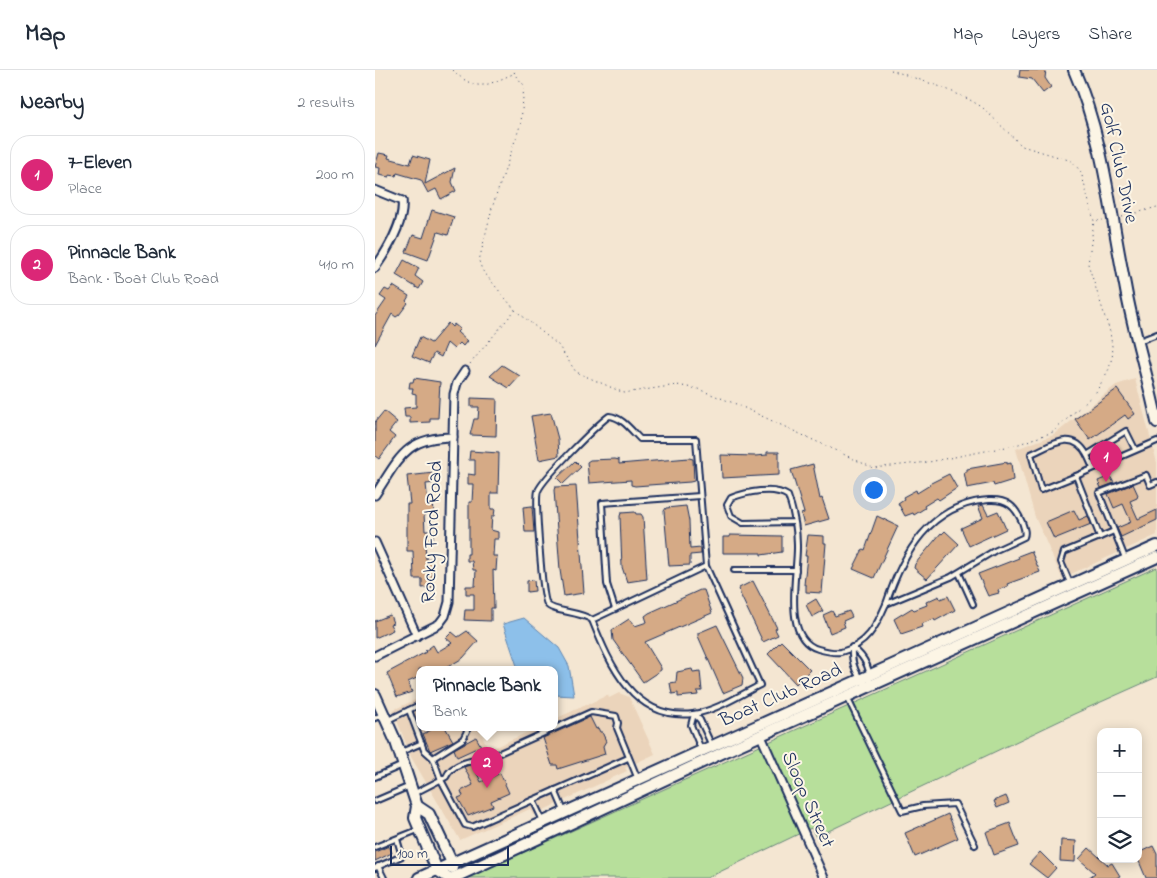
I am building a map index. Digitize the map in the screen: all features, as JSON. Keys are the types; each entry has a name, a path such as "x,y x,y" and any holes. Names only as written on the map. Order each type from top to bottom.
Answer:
{"main road":[{"name":"Golf Club Drive","path":"1074,70 1089,106 1098,137 1137,342 1157,422"},
{"name":"Boat Club Road","path":"419,878 1157,546"},
{"name":"Boat Club Road","path":"451,878 709,759 1157,557"},
{"path":"375,695 382,718 399,752 412,790 417,806 415,818 437,870 451,878 452,863 429,814 417,806"}],"street":[{"path":"375,190 402,201 411,198"},
{"path":"375,268 395,233 402,201"},
{"name":"Rocky Ford Road","path":"375,656 439,624 445,616 449,602 454,394 457,383 465,371"},
{"path":"375,495 409,448 432,437 453,438"},
{"path":"375,542 417,636"},
{"name":"Sloop Street","path":"761,736 824,878"}],"lane":[{"path":"1137,342 1157,334"},
{"path":"609,416 616,416 640,439 696,439 701,496 706,566 760,685 731,700 694,714 660,712 645,703 623,684 592,620 584,614 552,609 547,604 543,588 537,492 603,421 609,416"},
{"path":"1087,455 1126,431 1135,450"},
{"path":"1093,468 1087,455 1075,441 1066,439 1031,454 1041,490 1157,441"},
{"path":"1125,560 1099,493 1146,474 1150,485 1157,482"},
{"path":"1076,476 1100,537"},
{"path":"793,522 743,523 731,516 727,505 731,498 738,495 764,492 785,494 789,499 793,522 797,546 794,615 804,640 809,645 827,651 841,652 868,638 886,604 898,571 910,549 921,532 938,517 957,506 982,500 1003,500 1012,505 1024,529 1024,537 987,554 959,573 886,604"},
{"path":"615,609 607,584 602,503 701,496"},
{"path":"1071,585 1061,562 1064,552 1114,531"},
{"path":"592,620 706,566"},
{"path":"735,570 797,570"},
{"path":"959,573 973,604"},
{"path":"852,647 862,654 871,675 869,687 860,680 851,658 852,647"},
{"path":"847,697 901,811 923,806 955,804 975,845"},
{"path":"382,718 416,706"},
{"path":"409,710 416,728"},
{"path":"558,727 591,712 616,716 619,723 617,728 638,779"},
{"path":"694,714 700,720 712,746 709,759"},
{"path":"694,714 691,725 702,751 709,759"},
{"path":"417,731 424,750 433,758 441,780 468,826 472,827 629,758"},
{"path":"433,758 463,739 467,731"},
{"path":"375,801 441,780 448,773 471,760 486,759 549,731"},
{"path":"399,752 422,743"},
{"path":"375,777 403,765"},
{"path":"555,790 564,812"},
{"path":"533,800 543,821"},
{"path":"375,847 420,829"},
{"path":"384,878 377,867 402,856 397,839"}],"path":[{"path":"451,70 474,85 483,86 514,74"},
{"path":"514,74 515,70"},
{"path":"514,74 524,85 521,123 492,208 479,261 482,270 515,310 558,345 576,372 624,393 677,385 698,389 745,408 873,468 929,462 1016,445 1053,432 1096,392 1109,368 1113,353 1110,332 1088,264 1094,221 1078,166 1072,162 1023,146 983,107 970,100 944,88 891,70"},
{"path":"1094,221 1157,207"},
{"path":"465,371 515,310"}],"shaded area":[{"path":"1135,379 1157,463 1157,535 1062,578 1035,517 1016,449 1054,435 1116,385"},
{"path":"619,693 629,697 655,754 625,768 627,771 533,815 530,809 460,840 411,757 393,710 416,699 416,731 480,731 489,750 530,731 558,731 558,718 608,695 609,698"}],"green space":[{"path":"1157,567 1157,677 1074,714 816,837 811,828 707,878 467,878"}],"water":[{"path":"524,618 559,648 569,666 574,696 558,695 558,666 517,666 503,624"}],"building":[{"path":"1020,70 1046,70 1045,78 1051,87 1043,93 1032,79 1019,77"},
{"path":"379,153 389,155 388,158 410,164 413,155 430,160 425,184 455,168 452,182 456,191 441,199 436,189 428,193 421,180 397,173 396,176 389,175 389,177 379,175 380,168 375,167"},
{"path":"432,210 454,217 448,235 438,232 428,260 406,252 413,235 423,238"},
{"path":"404,260 419,268 415,276 423,282 419,289 396,275"},
{"path":"393,286 409,296 406,301 408,303 399,315 396,317 392,314 375,345 375,316 386,300 380,296 385,289 389,291"},
{"path":"448,323 452,327 454,324 460,329 457,332 467,341 463,346 460,343 454,349 447,343 441,357 434,353 429,363 412,356 420,337 431,343"},
{"path":"502,365 520,376 509,388 490,376"},
{"path":"414,378 440,382 438,418 430,418 430,422 410,423 410,417 405,417 404,408 416,407 416,394 412,393 413,388 409,388 410,382 413,382"},
{"path":"1117,389 1135,414 1128,419 1125,415 1090,440 1075,419"},
{"path":"471,398 497,399 496,436 470,435 474,419 478,419 479,407 471,407"},
{"path":"384,411 397,422 389,432 395,437 379,459 375,456 375,422"},
{"path":"551,413 558,439 559,456 539,460 531,416"},
{"path":"470,451 499,453 498,493 491,493 491,509 495,509 494,516 492,516 491,530 498,532 498,539 494,539 493,556 497,556 496,571 493,570 494,608 491,608 491,621 464,620 465,610 474,610 474,594 466,594 466,586 475,586 476,570 473,570 472,561 467,561 467,554 469,554 469,502 472,502 473,484 468,484 468,474 475,475 475,460 469,460"},
{"path":"767,452 779,452 779,475 722,478 721,455 755,456 767,455"},
{"path":"615,459 619,460 619,464 693,459 694,481 690,482 635,486 631,485 631,480 589,483 587,462 590,460"},
{"path":"575,461 581,467 563,484 557,478"},
{"path":"1007,462 1007,464 1011,463 1013,480 994,486 993,483 967,488 964,472 967,472 967,469"},
{"path":"813,464 820,499 822,498 829,519 804,526 801,514 804,513 791,470"},
{"path":"434,473 435,483 426,484 428,503 433,502 434,513 424,514 425,531 433,531 433,541 425,542 426,559 432,558 433,587 422,588 422,579 414,579 413,551 407,551 407,504 410,504 407,476"},
{"path":"949,474 957,488 939,500 937,498 924,506 925,508 914,515 913,513 905,516 898,503 904,499 903,497 916,490 917,493 929,484"},
{"path":"1110,476 1114,483 1101,488 1098,481"},
{"path":"1133,484 1138,495 1137,498 1130,501 1138,519 1157,510 1157,520 1121,537 1117,528 1131,522 1123,504 1114,508 1108,494"},
{"path":"576,486 584,593 564,596 560,570 554,490 555,487"},
{"path":"983,505 988,515 998,511 1006,529 969,546 961,528 983,518 978,506"},
{"path":"532,506 534,532 525,532 523,507"},
{"path":"686,506 689,521 690,549 701,548 701,554 690,555 690,565 669,566 664,511 666,508"},
{"path":"1074,510 1079,520 1088,516 1091,524 1054,539 1046,522"},
{"path":"635,512 643,517 647,579 627,582 622,567 620,516 621,513"},
{"path":"877,516 898,526 874,578 853,569 863,549 865,550"},
{"path":"945,531 959,544 927,579 914,568 915,564 941,533"},
{"path":"730,535 782,536 782,552 761,555 761,553 723,553 723,537 730,537"},
{"path":"808,535 824,536 824,543 826,543 822,593 806,592 806,585 804,585"},
{"path":"1031,551 1040,572 1007,584 1008,586 998,590 999,593 988,596 978,574 1019,558 1018,556"},
{"path":"534,580 535,591 527,592 527,581"},
{"path":"753,581 777,628 775,629 778,635 763,642 740,594 739,588"},
{"path":"700,590 704,590 712,613 645,642 661,670 643,682 613,640 612,630 629,619 635,626 647,622 645,616 649,613"},
{"path":"939,596 940,599 948,596 955,610 935,621 934,619 921,624 922,627 901,634 894,619 912,608 914,610 927,605 926,602"},
{"path":"816,599 823,611 812,617 806,605"},
{"path":"832,611 835,616 849,611 852,617 843,621 845,627 830,633 823,615"},
{"path":"390,615 393,623 390,624 393,630 375,638 375,621"},
{"path":"717,625 743,678 742,685 723,693 698,636 698,633"},
{"path":"467,631 478,641 463,658 449,666 416,666 416,678 408,682 412,692 397,697 387,673 426,652 433,645 437,652 452,643 446,638 452,632 458,637"},
{"path":"781,641 810,670 796,684 768,654"},
{"path":"692,669 693,672 700,671 702,691 697,691 698,695 678,697 678,693 672,694 670,683 676,682 677,672"},
{"path":"590,717 596,729 598,728 602,732 606,741 603,746 605,754 558,769 557,765 552,765 543,738"},
{"path":"429,731 447,731 453,741 430,751 423,734"},
{"path":"476,737 481,746 457,757 454,749"},
{"path":"473,764 481,782 500,773 509,793 491,801 493,806 468,816 458,798 463,796 461,791 473,785 464,767"},
{"path":"1006,796 1009,803 997,808 994,801"},
{"path":"948,814 958,838 915,857 905,833"},
{"path":"1010,823 1019,846 994,855 986,832"},
{"path":"1061,840 1076,841 1075,862 1060,861"},
{"path":"389,846 392,853 375,861 375,852"},
{"path":"1153,846 1157,854 1157,878 1146,878 1140,863 1142,863 1142,851"},
{"path":"1089,848 1097,855 1097,863 1106,863 1108,865 1112,863 1120,876 1116,878 1088,878 1095,873 1079,859"},
{"path":"1040,852 1056,868 1047,878 1029,864"}],"place":[{"name":"7-Eleven","path":"1106,482"},
{"name":"Pinnacle Bank","path":"487,788"}]}
